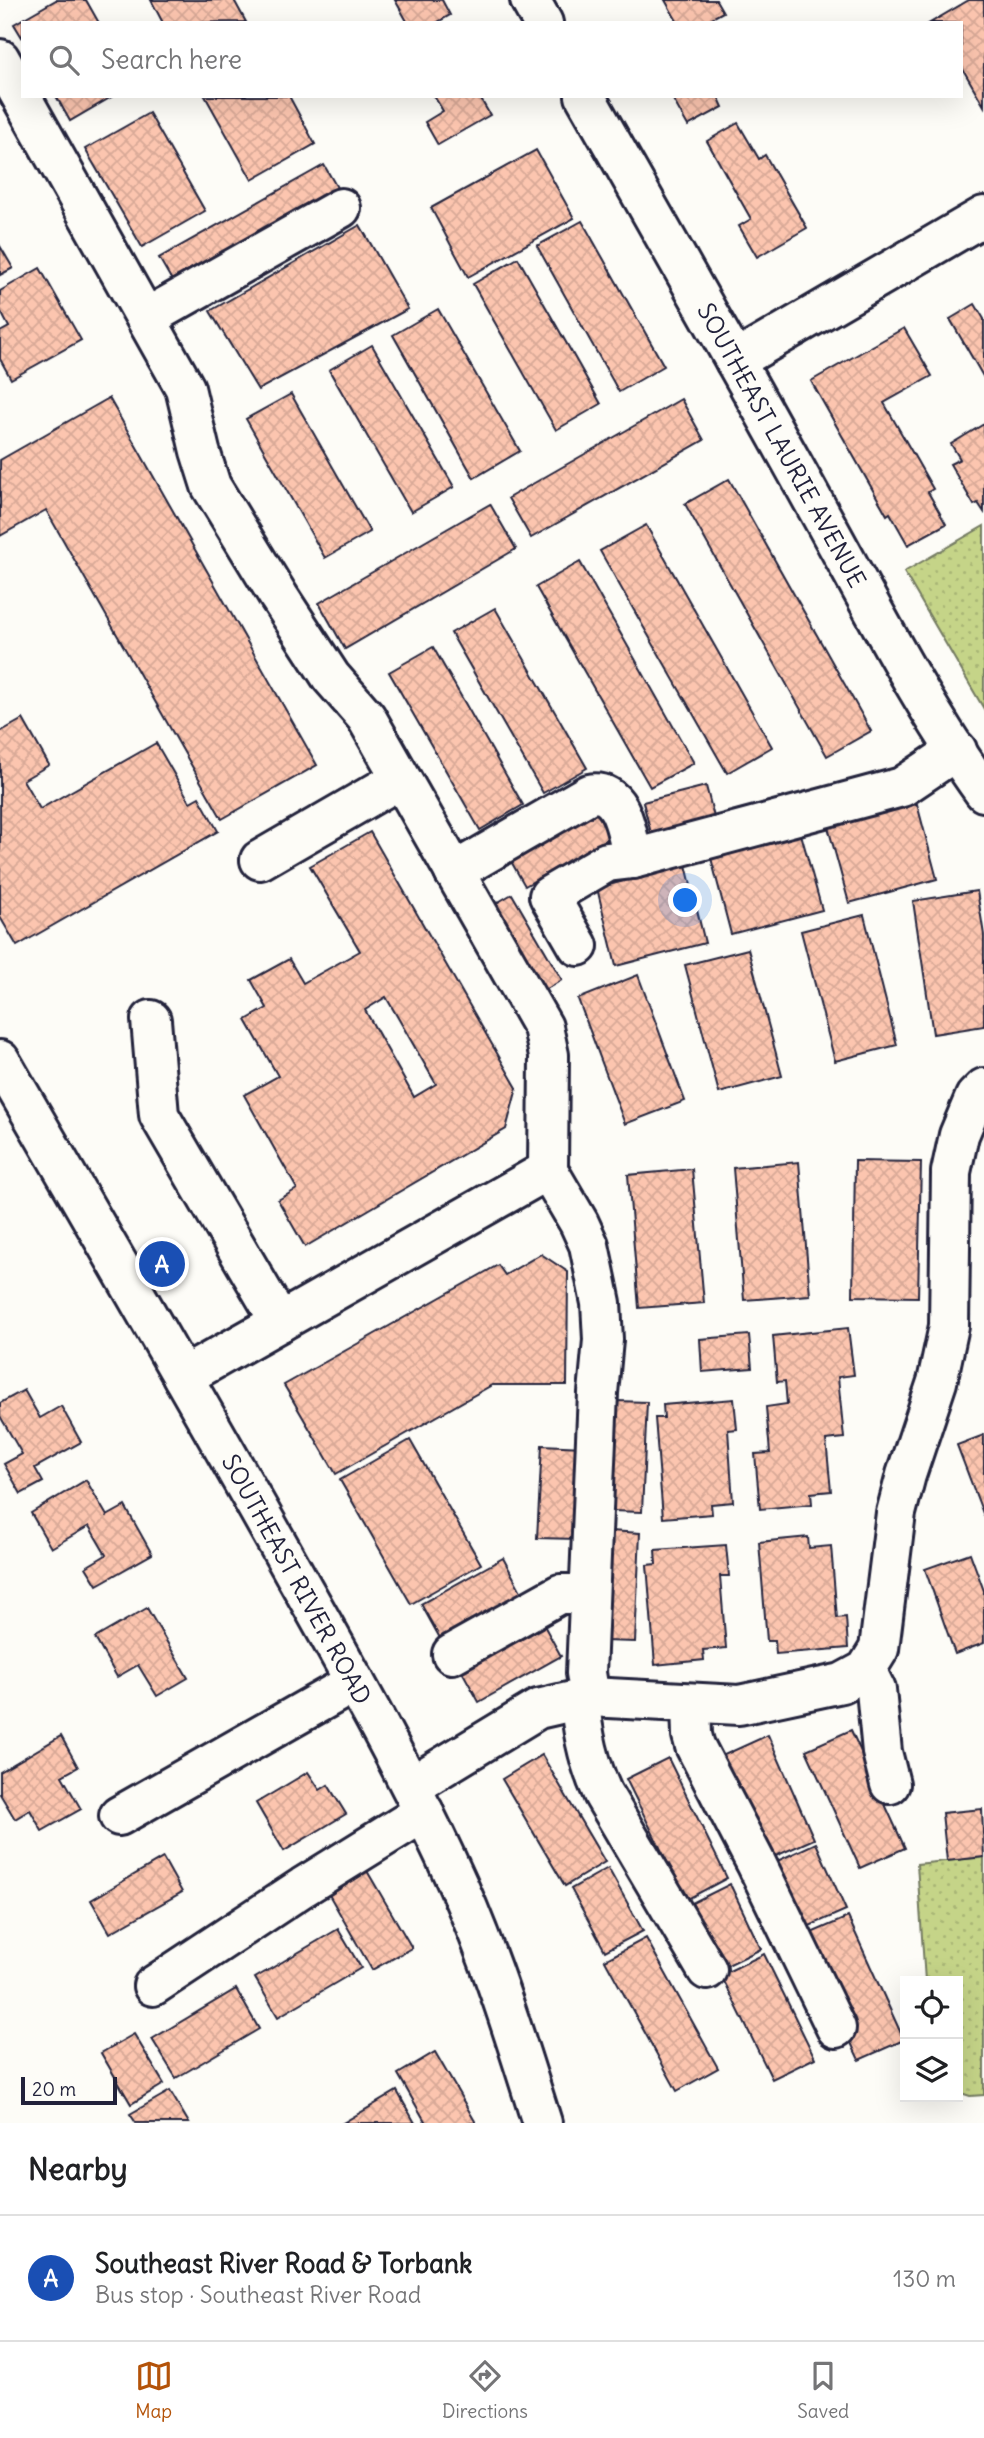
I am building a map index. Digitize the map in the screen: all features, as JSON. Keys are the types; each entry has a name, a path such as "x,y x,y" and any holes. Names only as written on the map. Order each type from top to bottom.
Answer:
{"street":[{"path":"530,0 542,21"},
{"path":"0,59 21,96"},
{"path":"22,98 186,388 211,486 326,668 366,717 543,1027 549,1055 548,1170 589,1245 601,1303 603,1340 598,1393 582,1725 592,1770 603,1794 707,1970"},
{"name":"SOUTHEAST LAURIE AVENUE","path":"586,98 895,647 984,792"},
{"path":"146,318 341,208"},
{"path":"736,361 984,216"},
{"path":"578,946 549,895 607,862 633,859 902,787 957,750"},
{"path":"260,860 400,779"},
{"path":"454,872 589,794 598,792 606,794 616,804 633,859"},
{"path":"151,1020 159,1115 280,1322"},
{"name":"SOUTHEAST RIVER ROAD","path":"0,1060 184,1377 355,1682 417,1799 478,1933 542,2123"},
{"path":"153,1986 303,1887 538,1709 585,1698 739,1705 842,1683 866,1670 879,1649 897,1513 906,1475 937,1382 950,1326 951,1172 959,1135 975,1097 984,1088"},
{"path":"184,1377 548,1170"},
{"path":"452,1654 560,1594 589,1594"},
{"path":"866,1670 876,1690 882,1752 890,1784"},
{"path":"119,1816 355,1682"},
{"path":"691,1703 695,1746 756,1863 836,2028"}],"green space":[{"path":"984,526 984,709 904,572"},
{"path":"984,1857 984,2095 963,2094 963,1976 925,1976 917,1864"}],"building":[{"path":"56,0 86,0 98,21 21,21 21,36 14,24"},
{"path":"151,0 234,0 245,21 162,21"},
{"path":"395,0 442,0 450,15 440,21 407,21"},
{"path":"665,0 716,0 723,12 707,21 677,21"},
{"path":"969,0 984,0 984,106 963,69 963,21 933,21"},
{"path":"57,98 110,98 70,121"},
{"path":"206,98 290,98 315,144 252,180"},
{"path":"435,98 480,98 490,115 438,145 425,122 443,111"},
{"path":"672,98 719,98 723,107 688,126"},
{"path":"149,113 205,211 142,247 85,149"},
{"path":"738,123 759,159 765,155 807,228 757,257 739,226 751,219 707,141"},
{"path":"536,150 574,218 468,277 431,208"},
{"path":"324,165 339,191 174,284 159,258"},
{"path":"582,221 664,366 619,392 537,246"},
{"path":"360,225 408,309 258,390 210,311"},
{"path":"0,246 13,268 0,275"},
{"path":"518,258 601,404 556,430 473,284"},
{"path":"40,268 81,340 11,379 0,359 0,332 9,327 0,310 0,291"},
{"path":"975,304 984,319 984,378 950,319"},
{"path":"438,309 520,451 474,478 393,335"},
{"path":"904,328 932,376 884,403 933,489 928,492 946,524 908,545 890,513 887,515 811,381"},
{"path":"372,345 454,487 411,512 329,370"},
{"path":"291,394 370,532 325,558 246,419"},
{"path":"109,398 317,765 222,819 46,510 0,536 0,460"},
{"path":"681,399 704,440 531,538 508,498"},
{"path":"984,424 984,512 978,503 974,505 950,464 960,459 951,444"},
{"path":"729,479 871,731 827,756 685,504"},
{"path":"490,504 516,549 345,649 319,603"},
{"path":"646,525 772,747 727,773 600,551"},
{"path":"580,562 694,763 650,787 536,587"},
{"path":"495,608 587,768 543,793 451,633"},
{"path":"433,647 523,805 480,830 389,672"},
{"path":"23,719 49,765 23,780 40,809 156,743 190,802 199,797 218,831 17,946 0,917 0,732"},
{"path":"706,786 715,821 652,837 643,802"},
{"path":"595,797 616,834 525,886 504,849"},
{"path":"917,804 937,879 849,903 828,827"},
{"path":"370,832 517,1088 506,1129 305,1247 278,1200 297,1189 244,1095 278,1076 246,1020 267,1008 251,980 289,959 303,983 360,951 310,866","holes":["386,997 436,1084 414,1097 365,1010"]},
{"path":"801,834 822,910 731,934 711,858"},
{"path":"686,865 705,943 616,966 597,888"},
{"path":"977,891 984,935 984,1026 933,1034 913,901"},
{"path":"512,894 562,980 545,990 495,904"},
{"path":"864,915 897,1045 835,1061 801,931"},
{"path":"748,949 782,1076 719,1093 685,965"},
{"path":"638,975 685,1101 625,1124 578,999"},
{"path":"855,1161 921,1162 918,1297 853,1296"},
{"path":"799,1162 810,1295 744,1300 733,1168"},
{"path":"692,1169 704,1303 639,1308 628,1175"},
{"path":"541,1254 568,1272 567,1385 492,1385 336,1474 284,1385 498,1265 505,1275"},
{"path":"848,1328 854,1375 838,1377 844,1438 826,1440 831,1491 811,1493 812,1504 760,1509 755,1454 770,1453 766,1407 787,1404 785,1381 777,1382 773,1336"},
{"path":"749,1335 752,1368 702,1372 700,1339"},
{"path":"24,1390 40,1418 61,1406 81,1442 35,1468 43,1482 21,1494 4,1464 22,1454 0,1416 0,1403"},
{"path":"734,1399 737,1429 728,1430 733,1502 711,1504 712,1514 663,1518 655,1418 664,1418 663,1405"},
{"path":"616,1401 647,1402 642,1512 611,1511"},
{"path":"984,1435 984,1516 957,1445"},
{"path":"410,1440 481,1564 411,1604 340,1480"},
{"path":"542,1445 583,1447 578,1539 537,1538"},
{"path":"86,1480 107,1516 125,1506 152,1554 97,1585 86,1567 106,1555 89,1526 51,1548 31,1513"},
{"path":"610,1531 640,1533 635,1642 604,1641"},
{"path":"808,1537 809,1548 831,1546 837,1618 846,1617 848,1648 776,1654 775,1641 767,1641 759,1542"},
{"path":"726,1545 729,1576 720,1576 726,1648 703,1650 704,1660 655,1665 647,1565 656,1564 655,1550"},
{"path":"970,1553 984,1591 984,1643 955,1654 925,1569"},
{"path":"503,1558 523,1595 441,1640 421,1604"},
{"path":"147,1608 188,1678 157,1696 138,1665 117,1677 95,1638"},
{"path":"541,1620 561,1656 479,1702 459,1666"},
{"path":"851,1730 905,1848 860,1868 806,1750"},
{"path":"768,1735 814,1839 769,1859 722,1756"},
{"path":"61,1736 78,1767 62,1776 81,1809 42,1831 30,1810 15,1819 0,1794 0,1772"},
{"path":"542,1755 605,1862 565,1886 502,1779"},
{"path":"668,1758 727,1878 686,1900 626,1779"},
{"path":"308,1772 320,1790 328,1785 346,1814 284,1851 256,1803"},
{"path":"982,1809 984,1857 947,1861 942,1813"},
{"path":"816,1843 846,1910 805,1928 775,1862"},
{"path":"163,1858 182,1892 110,1933 91,1900"},
{"path":"363,1864 412,1948 372,1970 324,1886"},
{"path":"608,1868 643,1931 605,1951 571,1889"},
{"path":"730,1884 761,1949 724,1967 692,1903"},
{"path":"848,1917 900,2031 900,2042 859,2060 802,1937"},
{"path":"338,1929 361,1968 278,2017 255,1978"},
{"path":"646,1938 718,2068 677,2091 605,1960"},
{"path":"764,1954 815,2058 772,2079 721,1975"},
{"path":"236,1989 259,2029 176,2078 152,2039"},
{"path":"134,2034 164,2084 131,2104 101,2053"},
{"path":"435,2052 476,2123 426,2123 398,2074"},
{"path":"170,2091 189,2123 136,2123 130,2114"},
{"path":"397,2091 415,2123 343,2123"}],"place":[{"name":"Southeast River Road & Torbank","path":"162,1264"}]}
